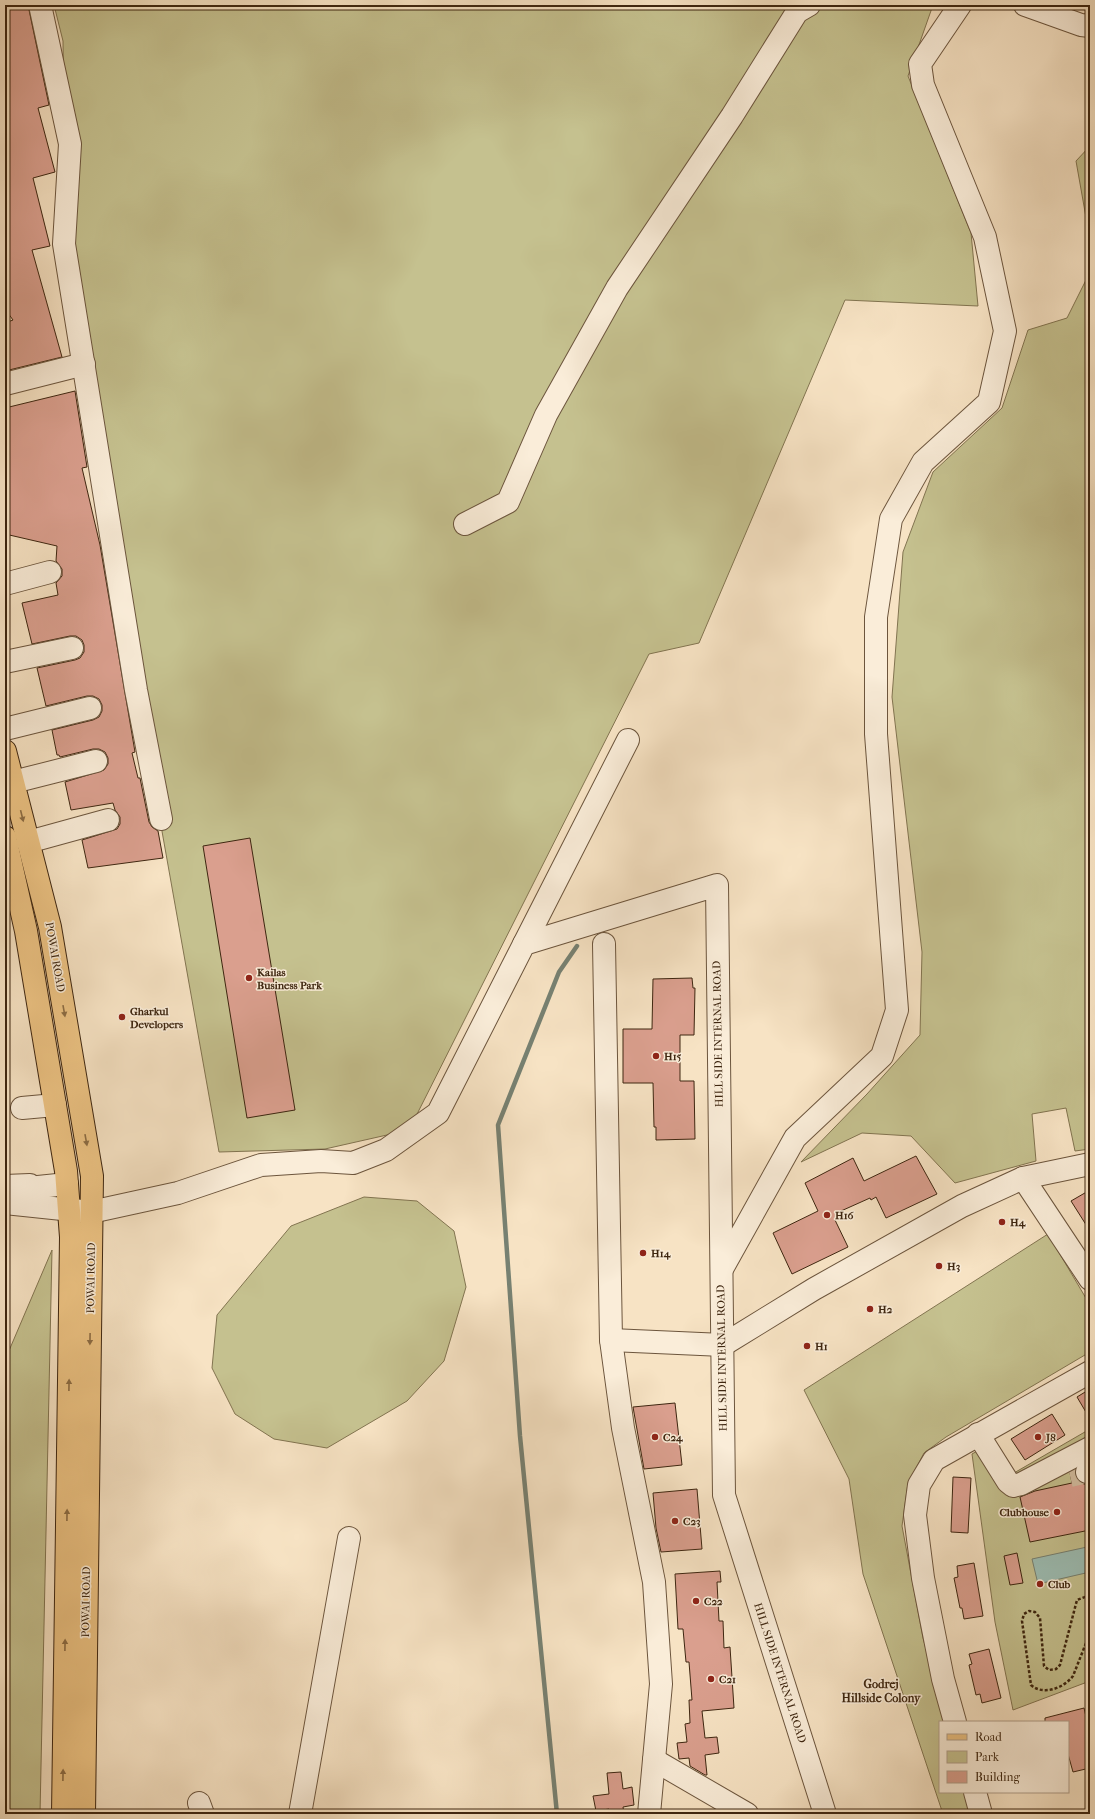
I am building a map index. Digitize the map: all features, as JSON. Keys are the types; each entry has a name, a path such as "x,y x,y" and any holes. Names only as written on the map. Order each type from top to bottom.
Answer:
{"main road":[{"name":"POWAI ROAD","path":"5,751 52,942 92,1176 78,1414 63,1814"},
{"name":"POWAI ROAD","path":"5,836 26,931 67,1184 78,1414 84,1814"}],"street":[{"path":"40,5 70,144 64,244 136,690 161,819"},
{"path":"465,524 508,502 546,415 617,288 732,116 797,12 809,5"},
{"path":"721,1271 795,1138 882,1056 897,1010 876,734 876,617 891,519 923,462 989,402 1005,331 984,237 923,85 920,64 960,5"},
{"path":"1025,5 1081,25 1090,26"},
{"path":"5,384 84,364"},
{"path":"5,584 50,572"},
{"path":"5,662 72,648"},
{"path":"5,729 90,708"},
{"path":"5,1203 91,1212 178,1192 261,1165 321,1161 353,1163 386,1150 438,1112 628,740"},
{"path":"13,782 96,761"},
{"path":"28,842 108,820"},
{"name":"HILL SIDE INTERNAL ROAD","path":"524,944 717,885 724,1495 825,1814"},
{"path":"604,944 610,1340 623,1428 654,1582 661,1684 649,1814"},
{"path":"22,1108 55,1105"},
{"path":"610,1340 723,1344 814,1289 962,1206 1023,1178 1090,1164"},
{"path":"1023,1178 1090,1279"},
{"path":"5,1186 67,1184"},
{"path":"955,1721 943,1679 923,1578 915,1515 919,1485 934,1460 1090,1372"},
{"path":"973,1437 1008,1482 1013,1486 1021,1484 1090,1448"},
{"path":"973,1437 998,1488 1003,1492 1016,1492 1083,1473"},
{"path":"300,1814 349,1538"},
{"path":"654,1760 747,1814"},
{"path":"975,1793 981,1814"}],"path":[{"path":"1090,1595 1077,1600 1060,1665 1056,1669 1049,1670 1044,1666 1040,1618 1035,1612 1029,1611 1024,1614 1022,1621 1031,1685 1037,1690 1046,1691 1069,1682 1073,1676 1090,1633"}],"green space":[{"path":"54,5 933,5 908,76 971,233 978,306 845,300 699,643 649,654 409,1130 325,1149 219,1152 66,291 63,41"},
{"path":"1090,146 1090,240 1076,161"},
{"path":"1090,272 1090,1149 1075,1151 1066,1108 1032,1114 1036,1161 955,1183 911,1136 862,1133 801,1162 867,1094 920,1035 922,952 892,697 903,552 933,472 1002,408 1028,330 1067,318"},
{"path":"364,1197 417,1201 454,1231 466,1287 444,1361 407,1401 327,1448 274,1439 235,1414 212,1368 217,1315 291,1226"},
{"path":"1048,1234 1090,1305 1090,1352 946,1437 924,1453 908,1483 902,1526 923,1638 946,1721 939,1721 939,1793 965,1793 971,1814 943,1814 863,1574 849,1479 804,1390"},
{"path":"52,1250 40,1814 5,1814 5,1360"},
{"name":"Club","path":"1090,1429 1090,1681 1013,1710 995,1622 972,1454 993,1442 1014,1473"}],"water":[{"path":"1087,1547 1090,1572 1038,1584 1032,1559"}],"building":[{"path":"5,5 28,5 49,105 38,108 55,172 33,178 50,246 32,250 62,357 5,371 5,323 13,320 5,309"},
{"path":"75,391 87,467 82,468 100,545 135,752 132,753 138,778 140,778 149,822 152,827 158,831 163,858 88,868 82,840 117,829 120,824 120,817 115,810 113,803 71,810 65,782 104,770 108,764 108,758 105,752 99,749 93,749 60,757 57,755 52,730 93,720 99,717 102,711 102,705 99,699 93,696 87,696 46,706 37,668 80,658 84,652 84,645 82,640 76,636 32,644 22,603 58,595 56,583 62,576 62,569 56,561 57,546 5,534 5,408"},
{"name":"Kailas Business Park","path":"250,838 295,1110 247,1118 203,846"},
{"name":"H15","path":"692,978 693,988 695,988 694,1035 680,1035 680,1081 694,1081 695,1139 656,1140 656,1127 654,1127 653,1083 623,1083 623,1029 652,1029 653,979"},
{"name":"H16","path":"916,1156 937,1194 886,1218 876,1197 871,1200 870,1198 841,1211 844,1216 835,1220 848,1247 792,1274 773,1233 818,1211 805,1183 853,1158 864,1181"},
{"path":"1090,1190 1090,1231 1071,1201"},
{"path":"1090,1389 1090,1419 1077,1397"},
{"name":"C24","path":"675,1403 682,1465 644,1469 633,1407"},
{"name":"J8","path":"1052,1414 1065,1435 1025,1460 1011,1439"},
{"name":"Clubhouse","path":"1075,1470 1075,1476 1078,1481 1084,1484 1090,1484 1090,1530 1030,1542 1020,1497 1035,1491 1072,1483 1070,1473"},
{"path":"953,1477 971,1478 968,1533 951,1532"},
{"name":"C23","path":"697,1489 702,1549 661,1552 656,1528 653,1493"},
{"path":"1017,1553 1023,1583 1010,1585 1004,1556"},
{"path":"974,1563 983,1616 964,1619 962,1608 960,1608 954,1578 958,1577 957,1566"},
{"path":"720,1571 721,1582 717,1582 719,1621 723,1621 724,1648 730,1647 734,1708 702,1711 705,1738 717,1737 719,1753 705,1755 707,1775 705,1775 690,1766 689,1758 679,1759 677,1743 687,1742 685,1724 690,1723 689,1700 692,1700 689,1662 686,1662 683,1629 678,1629 675,1574"},
{"path":"989,1649 1001,1698 982,1703 980,1694 976,1695 969,1665 972,1664 969,1654"},
{"path":"1084,1708 1090,1734 1090,1768 1073,1772 1069,1758 1069,1721 1045,1721 1045,1718"},
{"path":"621,1772 623,1789 632,1787 634,1805 623,1807 624,1814 609,1814 609,1809 596,1811 593,1796 609,1794 607,1773"}],"waterway":[{"path":"557,1814 520,1436 498,1125 559,972 577,946"}],"tunnel":[{"path":"1070,1476 1087,1472"}],"place":[{"name":"Kailas Business Park","path":"249,978"},
{"name":"Gharkul Developers","path":"122,1017"},
{"name":"H15","path":"656,1056"},
{"name":"H16","path":"827,1215"},
{"name":"H4","path":"1002,1222"},
{"name":"H14","path":"643,1253"},
{"name":"H3","path":"939,1266"},
{"name":"H2","path":"870,1309"},
{"name":"H1","path":"807,1346"},
{"name":"C24","path":"655,1437"},
{"name":"J8","path":"1038,1437"},
{"name":"Clubhouse","path":"1057,1512"},
{"name":"C23","path":"675,1521"},
{"name":"Club","path":"1040,1584"},
{"name":"C22","path":"696,1601"},
{"name":"C21","path":"711,1679"}],"district":[{"name":"Godrej Hillside Colony","path":"881,1691"}]}
